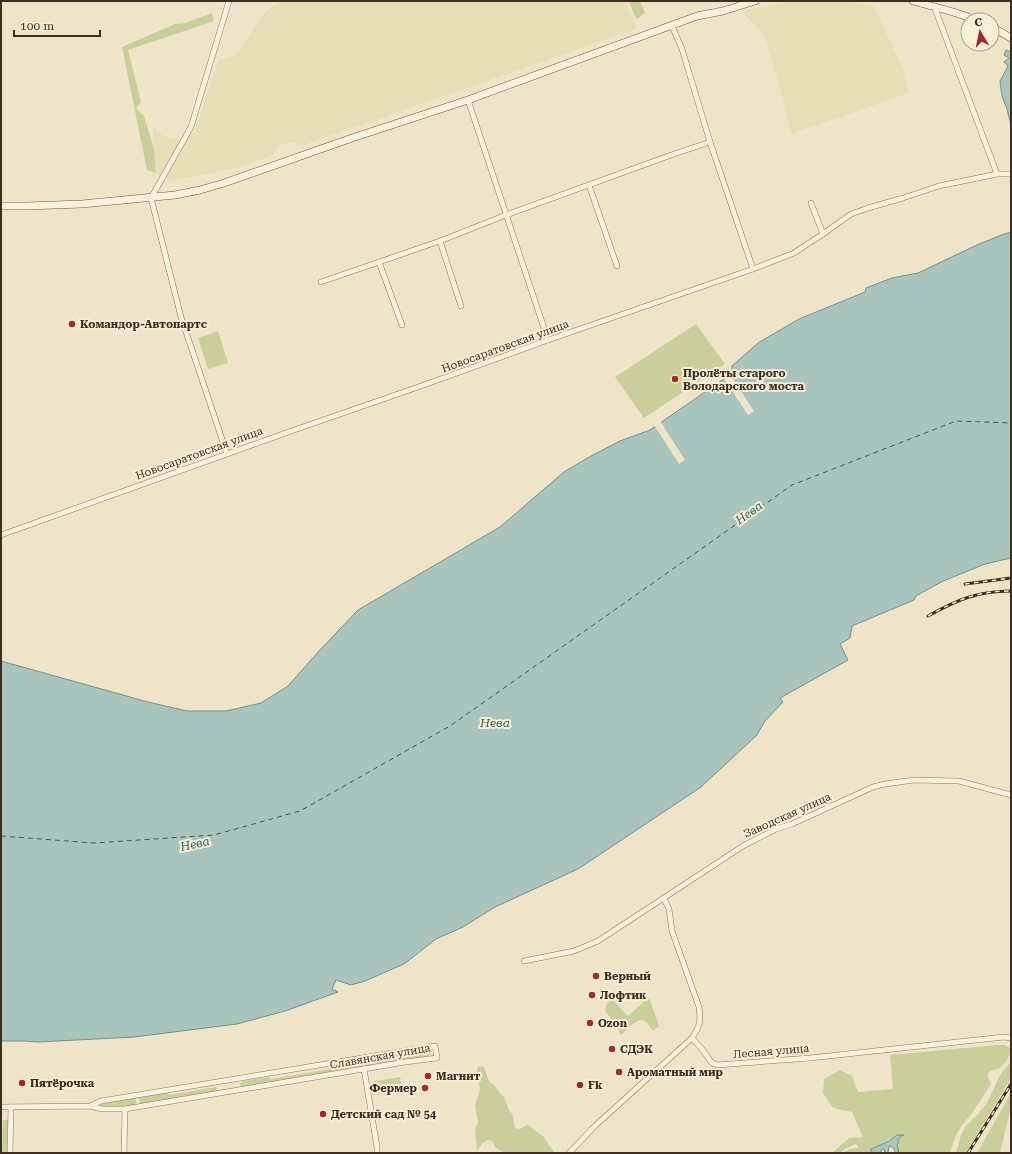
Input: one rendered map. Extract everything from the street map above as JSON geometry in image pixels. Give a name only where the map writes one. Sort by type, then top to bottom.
[{"type":"main road","points":[[1,206],[82,204],[151,198],[183,194],[224,183],[352,138],[468,100],[697,16],[723,11],[755,1]]},
{"type":"main road","points":[[914,1],[960,14]]},
{"type":"main road","points":[[1000,32],[1011,38]]},
{"type":"street","points":[[227,454],[181,317],[151,198],[191,127],[229,1]]},
{"type":"street","points":[[934,6],[997,174]]},
{"type":"street","points":[[672,26],[682,49],[710,142],[753,270]]},
{"type":"street","points":[[468,100],[548,340]]},
{"type":"street","points":[[321,282],[440,241],[506,215],[710,142]]},
{"type":"street","name":"Новосаратовская улица","points":[[1,535],[548,340],[753,270],[794,253],[851,214],[939,186],[997,174],[1011,174]]},
{"type":"street","points":[[589,185],[617,266]]},
{"type":"street","points":[[811,203],[823,234]]},
{"type":"street","points":[[440,241],[461,306]]},
{"type":"street","points":[[379,262],[402,325]]},
{"type":"street","name":"Заводская улица","points":[[524,961],[574,951],[598,941],[743,846],[776,829],[792,824],[873,787],[914,780],[958,781],[1011,795]]},
{"type":"street","points":[[569,1153],[596,1125],[692,1038],[698,1029],[701,1019],[699,1007],[672,931],[669,909],[664,898]]},
{"type":"street","name":"Лесная улица","points":[[692,1038],[711,1062],[717,1065],[810,1058],[997,1038],[1011,1038]]},
{"type":"street","name":"Славянская улица","points":[[1,1107],[90,1106],[102,1109],[125,1109],[437,1058],[436,1046],[101,1101],[90,1106]]},
{"type":"street","points":[[364,1069],[377,1153]]},
{"type":"street","points":[[233,1080],[234,1091]]},
{"type":"street","points":[[10,1153],[11,1107]]},
{"type":"street","points":[[124,1153],[125,1109]]},
{"type":"shaded area","points":[[281,1],[625,1],[636,29],[301,146],[292,142],[280,145],[273,155],[240,167],[172,181],[158,176],[154,149],[153,127],[163,136],[181,140],[194,132],[219,60],[237,54],[267,11]]},
{"type":"shaded area","points":[[790,1],[841,1],[873,5],[902,66],[909,93],[791,134],[776,74],[764,35],[741,11]]},
{"type":"green space","points":[[629,1],[640,1],[645,13],[637,19]]},
{"type":"green space","points":[[212,13],[214,21],[128,50],[141,102],[136,108],[144,116],[154,149],[156,173],[147,170],[122,47],[175,24],[185,23]]},
{"type":"green space","points":[[696,324],[725,364],[644,418],[615,377]]},
{"type":"green space","points":[[218,331],[228,363],[208,369],[198,338]]},
{"type":"green space","points":[[649,997],[659,1026],[653,1031],[645,1021],[639,1020],[632,1024],[621,1035],[614,1022],[605,1011],[611,998],[628,1016]]},
{"type":"green space","points":[[1004,1045],[1010,1048],[1009,1057],[999,1069],[992,1070],[988,1073],[991,1084],[956,1135],[950,1153],[899,1153],[898,1143],[899,1139],[903,1135],[900,1135],[891,1138],[871,1149],[871,1153],[844,1152],[849,1149],[859,1148],[856,1144],[845,1148],[841,1153],[832,1153],[849,1138],[863,1137],[852,1112],[833,1108],[823,1093],[824,1079],[840,1070],[852,1076],[858,1092],[893,1089],[890,1055]]},
{"type":"green space","points":[[421,1051],[431,1051],[429,1056],[377,1065],[375,1059],[419,1054]]},
{"type":"green space","points":[[371,1062],[372,1066],[243,1087],[241,1087],[240,1083],[243,1081],[268,1077],[271,1079]]},
{"type":"green space","points":[[1011,1062],[1011,1078],[966,1153],[956,1153],[965,1127],[987,1103],[1000,1075]]},
{"type":"green space","points":[[478,1066],[484,1067],[489,1081],[504,1097],[509,1110],[513,1115],[515,1128],[519,1129],[528,1125],[544,1137],[555,1153],[504,1153],[495,1147],[492,1141],[487,1140],[477,1151],[475,1129],[478,1122],[475,1105],[480,1090],[477,1070]]},
{"type":"green space","points":[[400,1077],[403,1091],[377,1095],[375,1081]]},
{"type":"green space","points":[[216,1087],[217,1091],[140,1104],[139,1097],[167,1093],[170,1095]]},
{"type":"green space","points":[[1011,1093],[1011,1107],[1000,1153],[977,1153]]},
{"type":"green space","points":[[135,1098],[137,1105],[102,1107],[100,1105],[102,1104]]},
{"type":"green space","points":[[3,1120],[8,1120],[7,1153],[2,1153]]},
{"type":"water","points":[[1006,50],[1011,52],[1011,125],[1002,96],[1000,81],[1008,66],[1004,62],[1009,58],[1004,55]]},
{"type":"water","name":"Нева","points":[[1011,232],[1011,558],[985,564],[941,582],[916,596],[914,600],[852,626],[850,638],[840,644],[848,660],[780,698],[783,702],[765,721],[756,736],[701,787],[578,869],[495,907],[463,927],[436,939],[404,964],[365,981],[351,985],[336,980],[332,989],[338,992],[285,1011],[237,1024],[134,1037],[38,1042],[1,1041],[1,661],[148,702],[187,711],[226,711],[261,703],[288,686],[358,610],[500,527],[564,472],[620,441],[650,430],[731,374],[732,366],[758,343],[799,319],[865,292],[866,288],[892,278],[918,273],[979,244]]},
{"type":"water","points":[[897,1135],[904,1135],[898,1140],[899,1142],[897,1145],[899,1153],[895,1153],[894,1148],[889,1146],[888,1153],[885,1153],[884,1149],[881,1150],[881,1153],[871,1153],[871,1149],[889,1141]]},
{"type":"pier","points":[[729,373],[754,411],[748,415],[723,377]]},
{"type":"pier","points":[[660,421],[685,460],[679,464],[654,425]]},
{"type":"ferry route","points":[[1,836],[94,843],[214,835],[300,811],[450,726],[792,485],[956,421],[1011,423]]},
{"type":"railway","points":[[965,584],[1011,578]]},
{"type":"railway","points":[[928,616],[948,605],[977,595],[999,591],[1011,591]]},
{"type":"railway","points":[[968,1153],[1011,1084]]},
{"type":"place","name":"Командор-Автопартс","points":[[72,324]]},
{"type":"place","name":"Пролёты старого Володарского моста","points":[[675,379]]},
{"type":"place","name":"Верный","points":[[596,976]]},
{"type":"place","name":"Лофтик","points":[[592,995]]},
{"type":"place","name":"Ozon","points":[[590,1023]]},
{"type":"place","name":"СДЭК","points":[[612,1049]]},
{"type":"place","name":"Ароматный мир","points":[[619,1072]]},
{"type":"place","name":"Магнит","points":[[428,1076]]},
{"type":"place","name":"Пятёрочка","points":[[22,1083]]},
{"type":"place","name":"Fk","points":[[580,1085]]},
{"type":"place","name":"Фермер","points":[[425,1088]]},
{"type":"place","name":"Детский сад № 54","points":[[323,1114]]}]
